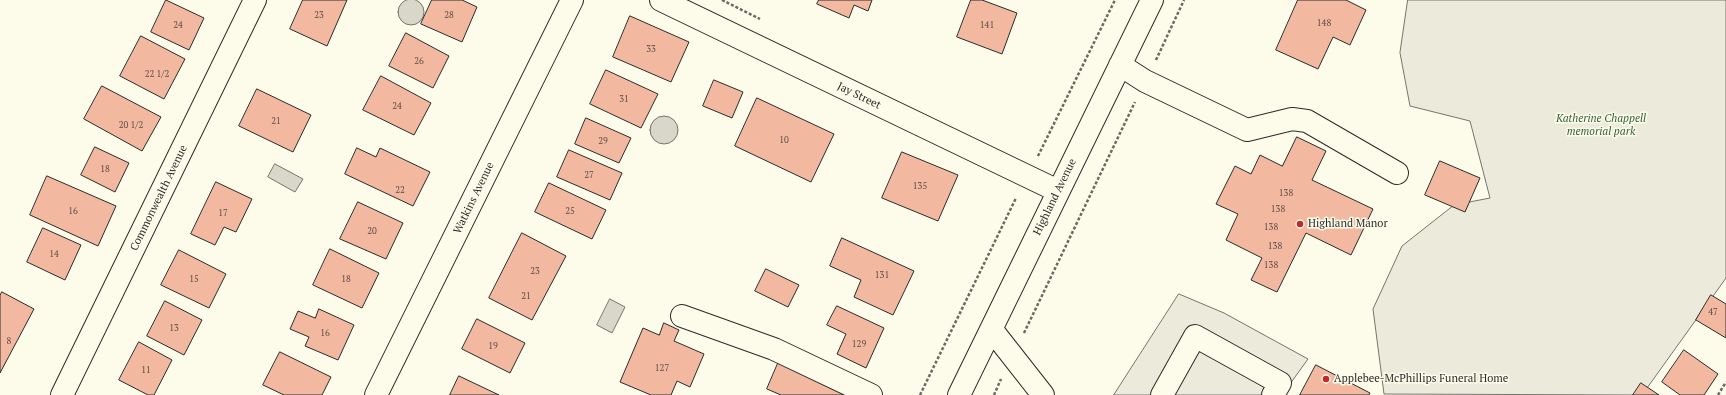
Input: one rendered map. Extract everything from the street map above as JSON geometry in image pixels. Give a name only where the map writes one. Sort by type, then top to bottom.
[{"type":"street","name":"Commonwealth Avenue","points":[[62,395],[255,0]]},
{"type":"street","name":"Watkins Avenue","points":[[376,395],[572,0]]},
{"type":"street","name":"Jay Street","points":[[661,0],[1058,191]]},
{"type":"street","name":"Highland Avenue","points":[[959,395],[1152,0]]},
{"type":"street","points":[[1120,65],[1146,81],[1247,130],[1292,119],[1307,120],[1396,173]]},
{"type":"street","points":[[682,316],[774,348],[871,395]]},
{"type":"street","points":[[992,330],[1043,395]]},
{"type":"street","points":[[1165,394],[1195,336],[1280,383],[1273,395]]},
{"type":"path","points":[[722,0],[764,21]]},
{"type":"path","points":[[1031,153],[1038,156],[1114,0]]},
{"type":"path","points":[[994,395],[1184,0]]},
{"type":"path","points":[[920,395],[1016,197]]},
{"type":"path","points":[[1718,395],[1726,382]]},
{"type":"green space","name":"Katherine Chappell memorial park","points":[[1408,0],[1726,0],[1726,278],[1642,395],[1384,394],[1373,309],[1402,246],[1454,205],[1490,198],[1470,121],[1410,106],[1400,53]]},
{"type":"shaded area","points":[[411,-1],[420,3],[424,12],[420,21],[411,25],[402,21],[398,12],[402,3]]},
{"type":"shaded area","points":[[664,116],[674,120],[678,130],[674,140],[664,144],[654,140],[650,130],[654,120]]},
{"type":"shaded area","points":[[275,164],[303,179],[295,192],[268,177]]},
{"type":"shaded area","points":[[1179,294],[1224,313],[1308,359],[1282,395],[1114,395]]},
{"type":"shaded area","points":[[610,299],[625,307],[612,333],[597,325]]},
{"type":"building","points":[[166,0],[204,18],[189,50],[151,32]]},
{"type":"building","points":[[303,0],[347,0],[327,46],[290,29]]},
{"type":"building","points":[[432,0],[462,0],[477,7],[462,42],[421,24]]},
{"type":"building","points":[[819,0],[872,0],[868,11],[854,5],[849,18],[817,4]]},
{"type":"building","points":[[971,0],[982,0],[1017,13],[1002,54],[957,37]]},
{"type":"building","points":[[1298,0],[1346,0],[1366,10],[1350,45],[1333,37],[1318,69],[1276,50]]},
{"type":"building","points":[[630,16],[689,42],[671,82],[613,57]]},
{"type":"building","points":[[406,33],[449,56],[433,88],[389,66]]},
{"type":"building","points":[[141,36],[185,59],[164,99],[120,76]]},
{"type":"building","points":[[606,70],[658,94],[641,128],[590,104]]},
{"type":"building","points":[[381,76],[431,103],[414,135],[363,110]]},
{"type":"building","points":[[714,80],[743,92],[732,118],[703,106]]},
{"type":"building","points":[[102,86],[161,117],[142,151],[84,119]]},
{"type":"building","points":[[257,89],[311,115],[293,152],[239,126]]},
{"type":"building","points":[[757,98],[834,134],[811,182],[735,146]]},
{"type":"building","points":[[586,118],[631,138],[619,163],[575,144]]},
{"type":"building","name":"Highland Manor","points":[[1297,137],[1326,151],[1312,180],[1373,209],[1351,255],[1306,233],[1277,292],[1251,280],[1262,258],[1226,240],[1238,214],[1216,204],[1235,166],[1251,174],[1260,155],[1282,166]]},
{"type":"building","points":[[95,147],[129,163],[115,192],[81,175]]},
{"type":"building","points":[[357,148],[376,157],[380,148],[430,172],[413,206],[345,174]]},
{"type":"building","points":[[569,150],[622,173],[610,200],[557,177]]},
{"type":"building","points":[[902,152],[958,175],[938,221],[882,198]]},
{"type":"building","points":[[1440,161],[1480,178],[1465,212],[1425,195]]},
{"type":"building","points":[[47,176],[116,206],[98,246],[30,215]]},
{"type":"building","points":[[216,182],[252,199],[236,232],[224,227],[215,245],[191,234]]},
{"type":"building","points":[[549,183],[606,210],[592,239],[535,212]]},
{"type":"building","points":[[358,202],[403,223],[386,259],[340,239]]},
{"type":"building","points":[[43,228],[81,245],[65,280],[27,262]]},
{"type":"building","points":[[522,233],[566,256],[532,320],[489,298]]},
{"type":"building","points":[[842,238],[914,271],[893,315],[854,297],[861,280],[830,266]]},
{"type":"building","points":[[330,249],[379,273],[362,308],[313,285]]},
{"type":"building","points":[[179,250],[226,274],[209,308],[161,285]]},
{"type":"building","points":[[766,269],[799,285],[788,307],[755,291]]},
{"type":"building","points":[[2,292],[34,309],[0,373],[0,296]]},
{"type":"building","points":[[1711,295],[1726,304],[1726,338],[1696,320]]},
{"type":"building","points":[[165,301],[202,320],[184,355],[147,336]]},
{"type":"building","points":[[837,306],[884,328],[866,368],[837,354],[846,334],[827,325]]},
{"type":"building","points":[[319,309],[354,325],[338,360],[305,346],[309,337],[290,329],[298,311],[315,318]]},
{"type":"building","points":[[477,319],[525,343],[510,373],[462,349]]},
{"type":"building","points":[[664,323],[679,330],[674,341],[704,354],[690,387],[677,381],[671,395],[651,395],[620,382],[643,328],[659,335]]},
{"type":"building","points":[[139,342],[172,360],[154,395],[148,395],[119,380]]},
{"type":"building","points":[[1684,350],[1718,374],[1704,395],[1680,395],[1662,382]]},
{"type":"building","points":[[280,352],[331,377],[322,395],[284,395],[263,385]]},
{"type":"building","points":[[782,354],[849,395],[781,395],[767,389]]},
{"type":"building","name":"Applebee-McPhillips Funeral Home","points":[[1316,365],[1370,393],[1369,395],[1300,395]]},
{"type":"building","points":[[459,376],[499,395],[450,395]]},
{"type":"building","points":[[1641,383],[1659,395],[1633,395]]},
{"type":"place","name":"Highland Manor","points":[[1300,224]]},
{"type":"place","name":"Applebee-McPhillips Funeral Home","points":[[1326,379]]}]
